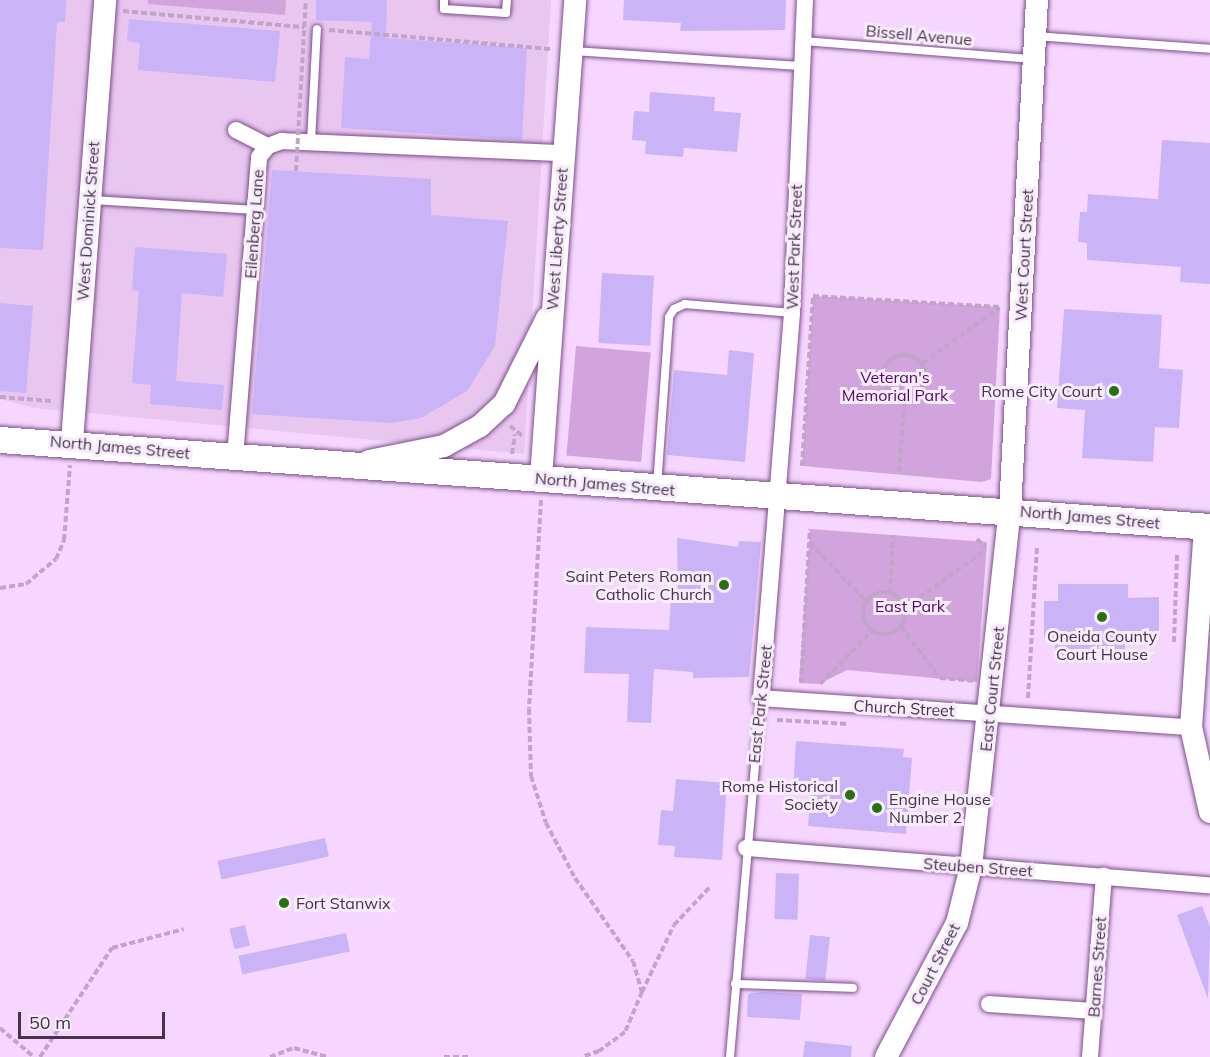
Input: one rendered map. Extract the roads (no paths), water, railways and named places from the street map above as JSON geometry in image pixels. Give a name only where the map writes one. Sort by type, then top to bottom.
[{"type":"main road","name":"North James Street","points":[[0,440],[72,442],[235,457],[541,478],[657,489],[1010,510],[1208,527]]},
{"type":"street","name":"West Liberty Street","points":[[541,478],[572,0]]},
{"type":"street","name":"West Park Street","points":[[780,495],[792,313],[800,66],[806,0]]},
{"type":"street","name":"West Court Street","points":[[1010,510],[1037,0]]},
{"type":"street","name":"West Dominick Street","points":[[72,442],[105,4]]},
{"type":"street","points":[[236,130],[268,146]]},
{"type":"street","name":"Eilenberg Lane","points":[[235,457],[259,157],[268,146],[311,142],[562,153]]},
{"type":"street","points":[[344,464],[444,446],[480,426],[504,404],[552,306]]},
{"type":"street","name":"East Park Street","points":[[761,698],[780,495]]},
{"type":"street","name":"East Court Street","points":[[971,867],[990,715],[1010,510]]},
{"type":"street","points":[[1208,527],[1191,727],[1210,812]]},
{"type":"street","name":"Church Street","points":[[761,698],[1191,727]]},
{"type":"street","name":"Steuben Street","points":[[746,848],[1210,885]]},
{"type":"street","name":"Court Street","points":[[885,1057],[957,923],[971,867]]},
{"type":"street","name":"Barnes Street","points":[[1090,1057],[1104,876]]},
{"type":"street","points":[[989,1004],[1094,1011]]},
{"type":"lane","points":[[444,0],[444,9],[506,13],[507,0]]},
{"type":"lane","points":[[311,142],[317,29]]},
{"type":"lane","points":[[1035,36],[1210,49]]},
{"type":"lane","name":"Bissell Avenue","points":[[803,41],[1033,60]]},
{"type":"lane","points":[[570,51],[800,66]]},
{"type":"lane","points":[[89,200],[256,210]]},
{"type":"lane","points":[[657,489],[669,317],[674,309],[685,304],[792,313]]},
{"type":"lane","name":"East Park Street","points":[[730,1057],[746,848],[761,698]]},
{"type":"lane","points":[[735,984],[853,988]]},
{"type":"place","name":"Rome City Court","points":[[1114,391]]},
{"type":"place","name":"Saint Peters Roman Catholic Church","points":[[724,585]]},
{"type":"place","name":"Oneida County Court House","points":[[1102,617]]},
{"type":"place","name":"Rome Historical Society","points":[[850,795]]},
{"type":"place","name":"Engine House Number 2","points":[[877,808]]},
{"type":"place","name":"Fort Stanwix","points":[[284,903]]},
{"type":"park label","name":"Veteran's Memorial Park","points":[[895,386]]},
{"type":"park label","name":"East Park","points":[[910,606]]}]
